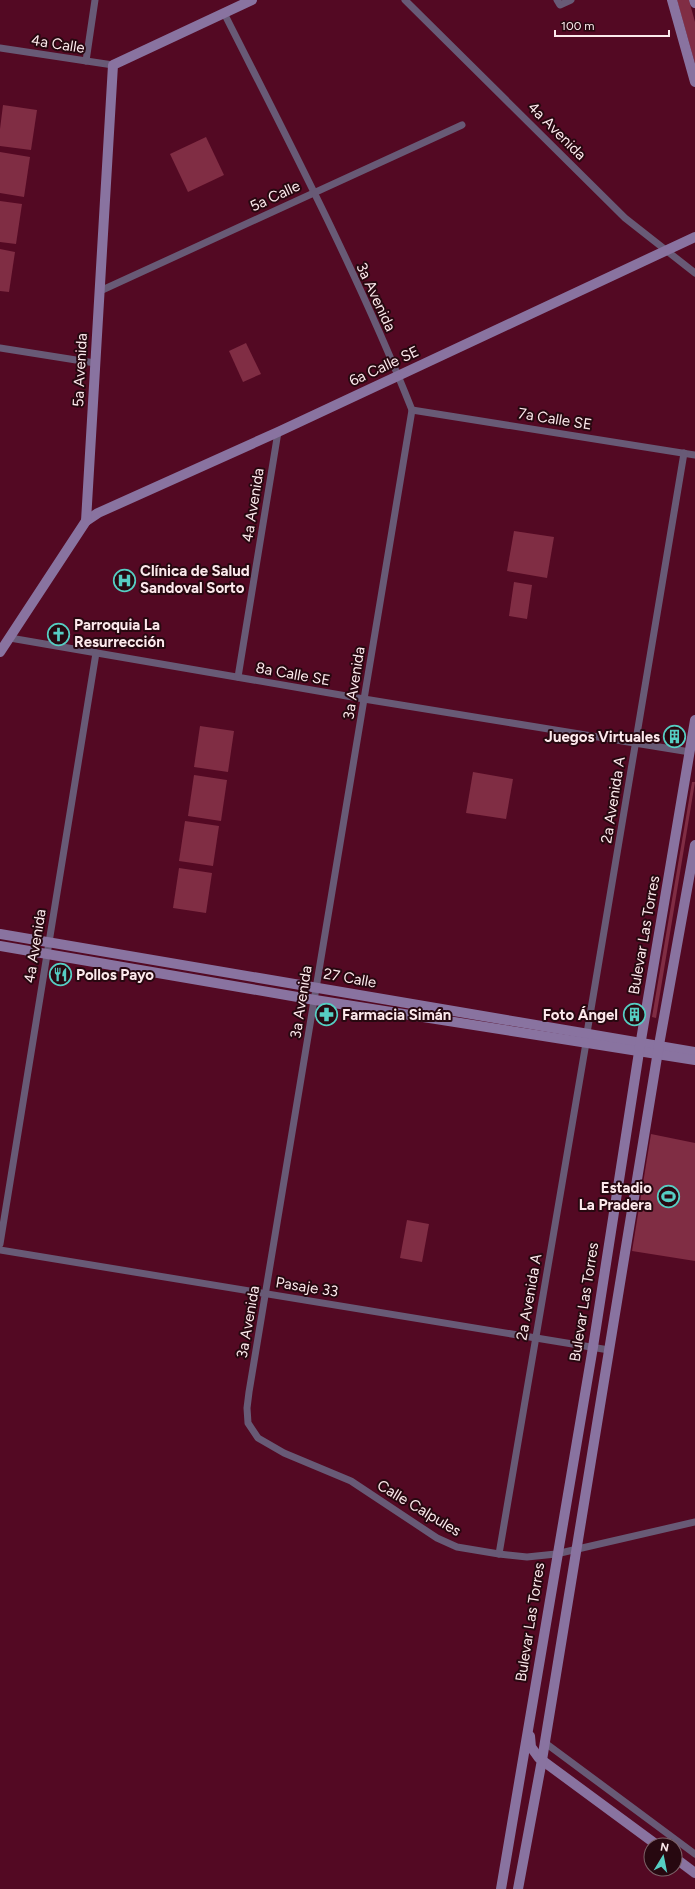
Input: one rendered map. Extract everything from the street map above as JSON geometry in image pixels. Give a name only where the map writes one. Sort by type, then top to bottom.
[{"type":"street","points":[[86,61],[95,0]]},
{"type":"street","points":[[113,65],[252,0]]},
{"type":"street","name":"4a Avenida","points":[[405,0],[625,218],[695,273]]},
{"type":"street","points":[[559,3],[571,0]]},
{"type":"street","points":[[672,0],[695,82]]},
{"type":"street","name":"3a Avenida","points":[[224,13],[314,193],[398,376],[412,410],[249,1392]]},
{"type":"street","name":"4a Calle","points":[[0,48],[113,65]]},
{"type":"street","name":"5a Avenida","points":[[1,649],[10,638],[86,521],[112,118],[113,65]]},
{"type":"street","name":"5a Calle","points":[[100,291],[462,125]]},
{"type":"street","name":"6a Calle SE","points":[[86,521],[98,513],[278,432],[695,237]]},
{"type":"street","points":[[0,348],[95,363]]},
{"type":"street","name":"7a Calle SE","points":[[412,410],[695,455]]},
{"type":"street","name":"4a Avenida","points":[[238,677],[278,432]]},
{"type":"street","name":"2a Avenida A","points":[[499,1554],[587,1038],[684,453]]},
{"type":"street","name":"8a Calle SE","points":[[10,638],[364,699],[690,752]]},
{"type":"street","name":"4a Avenida","points":[[0,1244],[96,653]]},
{"type":"street","name":"Bulevar Las Torres","points":[[501,1889],[695,720]]},
{"type":"street","points":[[518,1889],[542,1760],[659,1045],[695,845]]},
{"type":"street","name":"27 Calle","points":[[0,934],[317,988],[640,1047],[659,1045],[695,1052]]},
{"type":"street","name":"27 Calle","points":[[0,946],[315,1000],[587,1038]]},
{"type":"street","name":"27 Calle","points":[[659,1045],[695,1060]]},
{"type":"street","name":"Pasaje 33","points":[[0,1250],[608,1350]]},
{"type":"street","name":"Calle Calpules","points":[[249,1392],[247,1408],[248,1423],[258,1438],[284,1454],[351,1481],[446,1542],[457,1547],[527,1557],[556,1554],[695,1522]]},
{"type":"street","points":[[545,1626],[554,1623],[559,1625],[562,1631]]},
{"type":"street","points":[[530,1710],[531,1747],[533,1752],[646,1837]]},
{"type":"street","points":[[544,1742],[695,1854]]},
{"type":"street","points":[[683,1864],[695,1873]]},
{"type":"shaded area","points":[[677,0],[689,0],[695,22],[695,64]]},
{"type":"shaded area","points":[[3,105],[37,110],[31,150],[0,146],[0,129]]},
{"type":"shaded area","points":[[206,137],[224,175],[188,192],[170,154]]},
{"type":"shaded area","points":[[0,152],[30,157],[24,197],[0,193]]},
{"type":"shaded area","points":[[0,201],[22,204],[16,244],[0,242]]},
{"type":"shaded area","points":[[0,249],[15,252],[9,292],[0,291]]},
{"type":"shaded area","points":[[246,343],[261,374],[243,382],[229,351]]},
{"type":"shaded area","points":[[514,531],[554,537],[547,578],[507,571]]},
{"type":"shaded area","points":[[514,582],[532,585],[527,619],[509,616]]},
{"type":"shaded area","points":[[200,726],[234,731],[228,772],[194,767]]},
{"type":"shaded area","points":[[473,772],[513,779],[506,819],[466,813]]},
{"type":"shaded area","points":[[194,775],[227,780],[221,821],[188,816]]},
{"type":"shaded area","points":[[692,782],[695,782],[656,1018],[652,1017]]},
{"type":"shaded area","points":[[185,821],[219,826],[213,866],[179,861]]},
{"type":"shaded area","points":[[179,868],[212,873],[206,913],[173,908]]},
{"type":"shaded area","name":"Estadio La Pradera","points":[[651,1134],[695,1143],[695,1261],[632,1251]]},
{"type":"shaded area","points":[[407,1220],[429,1224],[422,1262],[400,1258]]},
{"type":"place","name":"Clínica de Salud Sandoval Sorto","points":[[125,580]]},
{"type":"place","name":"Parroquia La Resurrección","points":[[58,634]]},
{"type":"place","name":"Juegos Virtuales","points":[[675,737]]},
{"type":"place","name":"Pollos Payo","points":[[61,975]]},
{"type":"place","name":"Farmacia Simán","points":[[326,1015]]},
{"type":"place","name":"Foto Ángel","points":[[634,1015]]},
{"type":"place","name":"Estadio La Pradera","points":[[668,1197]]}]
